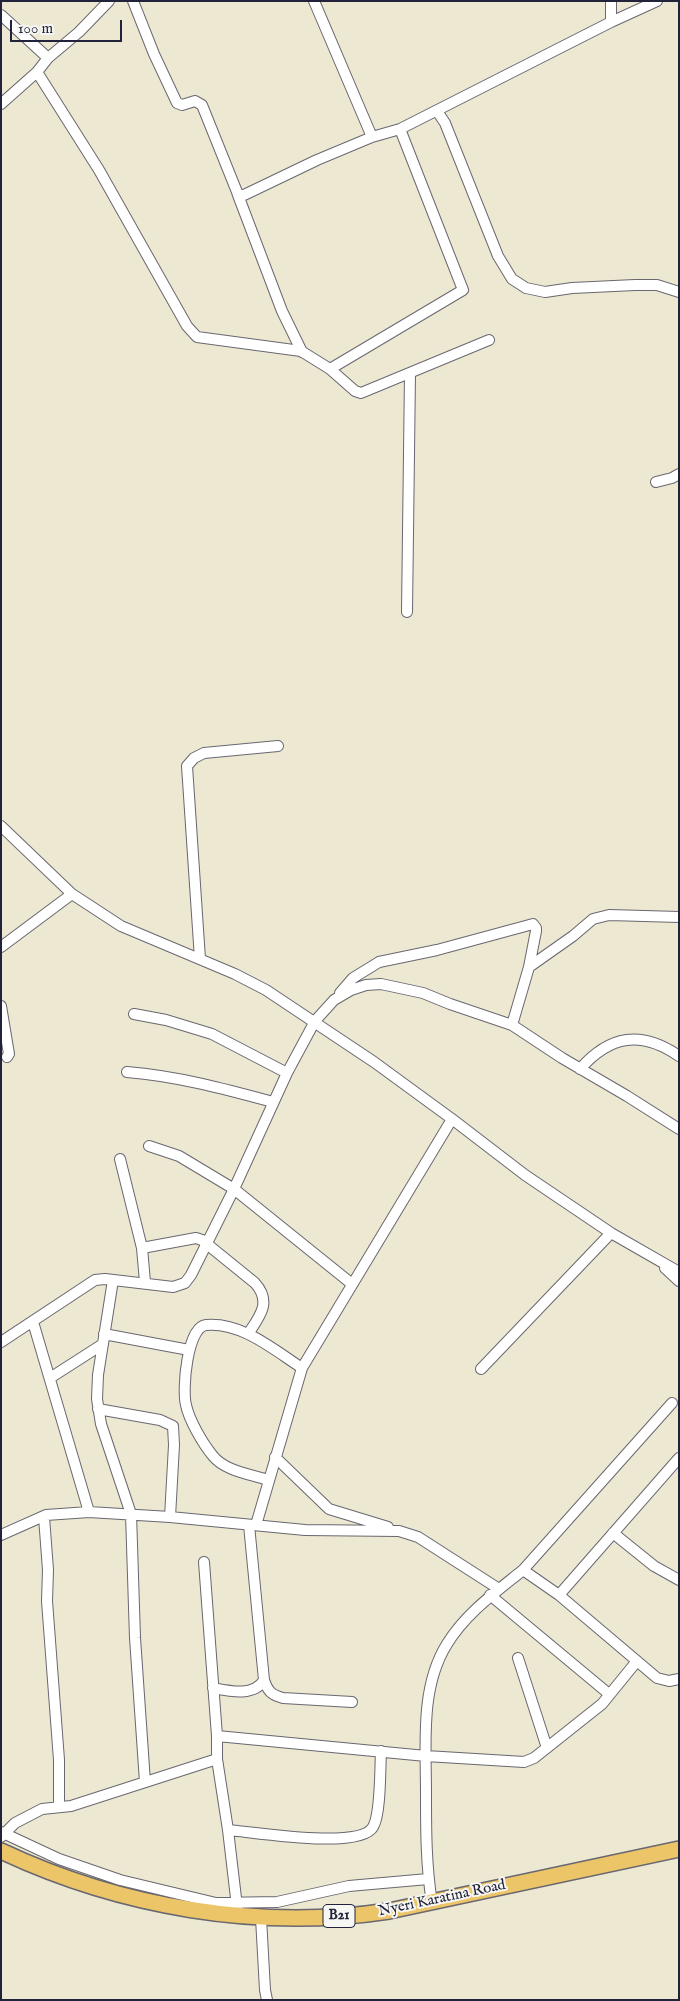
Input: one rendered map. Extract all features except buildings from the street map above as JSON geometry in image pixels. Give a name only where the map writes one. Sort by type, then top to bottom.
[{"type":"highway","name":"Nyeri Karatina Road","points":[[1,1851],[65,1878],[110,1892],[238,1909],[261,1918],[363,1915],[432,1903],[679,1848]]},
{"type":"street","points":[[1,104],[37,72],[48,58],[79,32],[109,1]]},
{"type":"street","points":[[133,1],[177,103],[182,105],[197,102],[204,108],[282,311],[302,352]]},
{"type":"street","points":[[314,1],[372,137]]},
{"type":"street","points":[[611,1],[611,22]]},
{"type":"street","points":[[238,195],[250,194],[317,160],[372,137],[400,129],[611,22],[657,1]]},
{"type":"street","points":[[1,14],[48,58]]},
{"type":"street","points":[[37,72],[99,170],[190,332],[200,338],[302,352],[330,369],[355,391],[361,393],[489,340]]},
{"type":"street","points":[[437,111],[445,123],[498,256],[512,280],[526,288],[545,292],[572,288],[634,285],[658,285],[679,292]]},
{"type":"street","points":[[330,369],[463,290],[400,129]]},
{"type":"street","points":[[407,612],[410,374]]},
{"type":"street","points":[[656,482],[679,474]]},
{"type":"street","points":[[200,960],[187,766],[194,758],[204,753],[278,746]]},
{"type":"street","points":[[1,826],[72,894],[121,926],[235,974],[266,990],[315,1022],[452,1119],[526,1175],[611,1233],[679,1272]]},
{"type":"street","points":[[1,947],[72,894]]},
{"type":"street","points":[[530,967],[593,919],[609,915],[679,917]]},
{"type":"street","points":[[1,1342],[95,1280],[145,1282],[172,1287],[185,1283],[191,1275],[234,1189],[287,1073],[315,1022],[353,978],[379,962],[437,950],[533,924],[536,927],[536,931],[530,967],[512,1025]]},
{"type":"street","points":[[334,1000],[351,990],[366,985],[381,984],[423,993],[512,1025],[580,1069],[679,1128]]},
{"type":"street","points":[[1,1006],[9,1054],[7,1057]]},
{"type":"street","points":[[134,1014],[166,1020],[212,1034],[287,1073]]},
{"type":"street","points":[[580,1069],[600,1050],[613,1043],[628,1039],[645,1040],[666,1048],[679,1056]]},
{"type":"street","points":[[127,1072],[190,1080],[273,1102]]},
{"type":"street","points":[[367,1268],[452,1119]]},
{"type":"street","points":[[352,1702],[283,1698],[270,1693],[264,1680],[252,1525],[268,1480],[302,1368],[452,1119]]},
{"type":"street","points":[[149,1146],[179,1156],[234,1189],[352,1284]]},
{"type":"street","points":[[120,1159],[142,1248],[145,1282]]},
{"type":"street","points":[[481,1369],[611,1233]]},
{"type":"street","points":[[142,1248],[200,1238],[256,1283],[262,1290],[264,1304],[261,1314],[248,1334]]},
{"type":"street","points":[[659,1262],[679,1281]]},
{"type":"street","points":[[113,1280],[98,1375],[98,1409],[100,1424],[131,1514],[135,1638],[145,1782]]},
{"type":"street","points":[[33,1322],[89,1512]]},
{"type":"street","points":[[268,1480],[228,1467],[213,1457],[206,1446],[188,1412],[186,1404],[189,1350],[195,1332],[205,1325],[232,1328],[248,1334],[302,1368]]},
{"type":"street","points":[[50,1378],[103,1339],[189,1350]]},
{"type":"street","points":[[432,1903],[428,1879],[426,1756],[429,1699],[431,1683],[447,1644],[465,1621],[490,1595],[523,1570],[672,1403]]},
{"type":"street","points":[[98,1409],[160,1420],[173,1426],[174,1445],[170,1517]]},
{"type":"street","points":[[275,1457],[329,1509],[418,1537],[499,1589]]},
{"type":"street","points":[[559,1595],[679,1458]]},
{"type":"street","points":[[1,1535],[44,1517],[89,1512],[170,1517],[305,1530],[401,1532]]},
{"type":"street","points":[[44,1517],[48,1570],[47,1601],[59,1760],[60,1807]]},
{"type":"street","points":[[613,1533],[654,1566],[676,1576]]},
{"type":"street","points":[[204,1562],[217,1736],[217,1759],[238,1909],[349,1886],[428,1879]]},
{"type":"street","points":[[523,1570],[559,1595],[657,1678],[669,1681],[679,1679]]},
{"type":"street","points":[[490,1595],[609,1694]]},
{"type":"street","points":[[518,1658],[547,1748]]},
{"type":"street","points":[[217,1736],[426,1756],[524,1762],[534,1758],[602,1704],[637,1661]]},
{"type":"street","points":[[213,1688],[248,1691],[258,1688],[264,1680]]},
{"type":"street","points":[[228,1830],[335,1839],[357,1838],[367,1834],[376,1823],[381,1751]]},
{"type":"street","points":[[169,1899],[59,1859],[2,1834],[15,1823],[49,1808],[72,1806],[217,1759]]},
{"type":"street","points":[[261,1918],[267,2000]]}]
